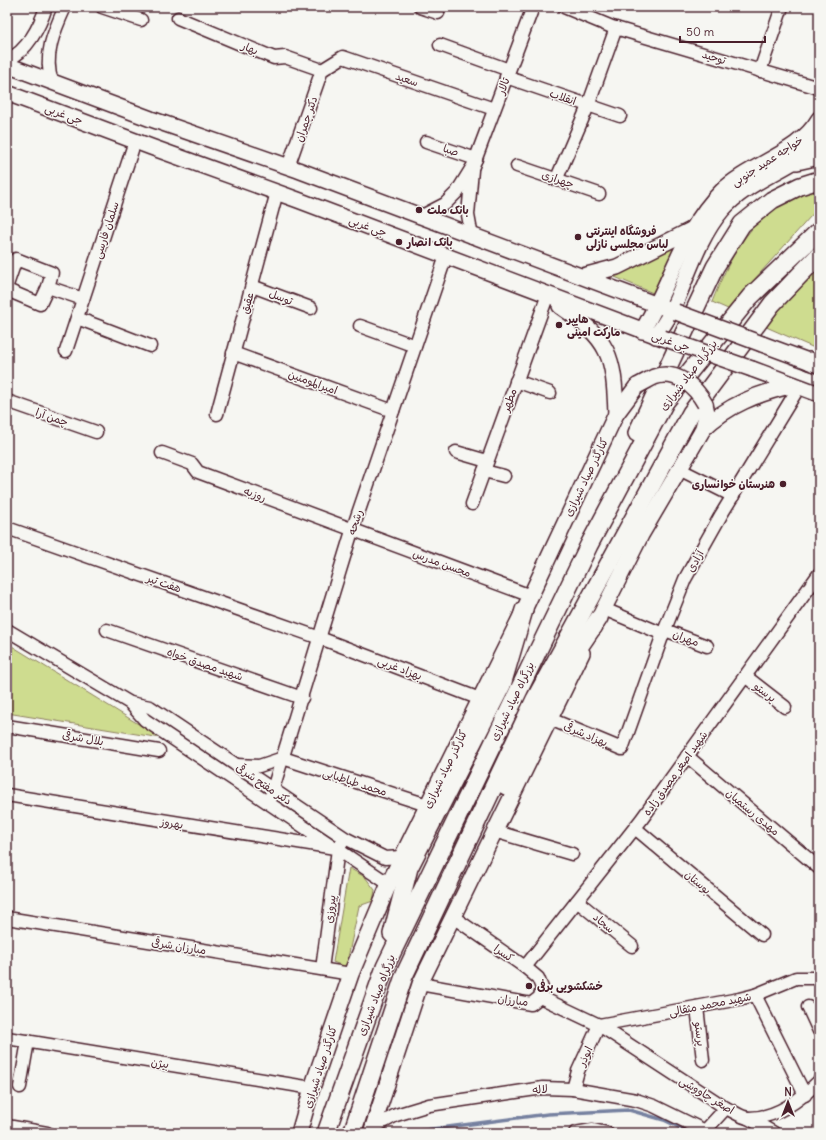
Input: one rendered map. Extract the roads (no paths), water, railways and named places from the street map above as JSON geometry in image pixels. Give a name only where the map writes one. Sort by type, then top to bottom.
[{"type":"highway","points":[[797,161],[819,156]]},
{"type":"highway","points":[[589,545],[654,395],[715,267],[742,224],[772,200],[800,186],[819,180]]},
{"type":"highway","name":"بزرگراه صیاد شیرازی","points":[[326,1133],[384,967],[589,545],[665,402],[750,297],[819,231]]},
{"type":"highway","name":"بزرگراه صیاد شیرازی","points":[[352,1133],[404,976],[535,699],[691,413],[772,304],[816,258]]},
{"type":"highway","points":[[384,967],[409,868],[502,685],[528,603]]},
{"type":"highway","points":[[404,976],[462,874],[563,671],[601,613]]},
{"type":"main road","points":[[7,65],[288,167],[472,237],[583,276],[656,305],[816,363]]},
{"type":"main road","name":"جی غربی","points":[[7,93],[277,192],[543,294],[819,394]]},
{"type":"main road","name":"خواجه عمید جنوبی","points":[[654,335],[656,305],[691,230],[699,217],[722,191],[740,177],[802,139],[819,119]]},
{"type":"main road","name":"خواجه عمید جنوبی","points":[[654,335],[674,311],[708,229],[723,209],[744,190],[771,173],[797,161],[819,143]]},
{"type":"main road","points":[[583,276],[616,267],[691,230]]},
{"type":"main road","points":[[543,294],[584,322],[600,339],[612,364],[616,414]]},
{"type":"main road","name":"کنارگذر صیاد شیرازی","points":[[299,1133],[312,1088],[351,974],[388,884],[528,603],[616,414],[637,386],[656,377],[672,376],[688,382],[698,392],[705,404],[707,413],[702,431]]},
{"type":"main road","points":[[372,1130],[420,984],[601,613],[635,547],[683,471],[702,431],[714,418],[750,398],[796,386]]},
{"type":"street","points":[[7,60],[13,57],[32,38],[42,20],[46,7]]},
{"type":"street","points":[[52,82],[48,70],[48,52],[58,22],[65,7]]},
{"type":"street","points":[[102,7],[141,20]]},
{"type":"street","points":[[420,7],[438,14]]},
{"type":"street","name":"توحید","points":[[564,7],[616,28],[819,88]]},
{"type":"street","points":[[760,71],[782,7]]},
{"type":"street","name":"تالار","points":[[474,162],[508,74],[528,8]]},
{"type":"street","name":"بهار","points":[[178,18],[274,58],[285,57],[322,70]]},
{"type":"street","points":[[557,178],[588,106],[616,28]]},
{"type":"street","name":"انقلاب","points":[[440,44],[508,74],[588,106],[620,116]]},
{"type":"street","name":"سعید","points":[[322,70],[342,57],[494,109]]},
{"type":"street","name":"دکتر چمران","points":[[288,167],[322,70]]},
{"type":"street","name":"سلمان فارسی","points":[[66,351],[135,141]]},
{"type":"street","name":"صبا","points":[[426,142],[474,162]]},
{"type":"street","points":[[420,217],[445,204],[457,192],[474,162]]},
{"type":"street","points":[[472,237],[468,214],[474,162]]},
{"type":"street","name":"چهرازی","points":[[517,166],[557,178],[599,194]]},
{"type":"street","name":"عقیق","points":[[217,414],[277,192]]},
{"type":"street","name":"رشحه","points":[[269,802],[302,698],[352,530],[446,256]]},
{"type":"street","points":[[7,285],[16,259],[52,273],[48,287],[40,304],[7,290]]},
{"type":"street","name":"توسل","points":[[252,286],[311,308]]},
{"type":"street","points":[[48,287],[83,299]]},
{"type":"street","name":"مطهر","points":[[472,504],[516,381],[543,294]]},
{"type":"street","points":[[77,318],[150,346]]},
{"type":"street","points":[[360,326],[415,346]]},
{"type":"street","name":"امیرالمومنین","points":[[233,353],[393,411]]},
{"type":"street","points":[[516,381],[550,393]]},
{"type":"street","name":"آزادی","points":[[622,749],[664,632],[685,579],[796,386]]},
{"type":"street","name":"چمن آرا","points":[[7,401],[96,432]]},
{"type":"street","points":[[456,452],[504,476]]},
{"type":"street","name":"روزبه","points":[[162,453],[192,464],[198,472],[352,530]]},
{"type":"street","points":[[683,471],[733,496]]},
{"type":"street","name":"هفت تیر","points":[[7,528],[320,638]]},
{"type":"street","name":"محسن مدرس","points":[[352,530],[528,603]]},
{"type":"street","name":"شهید اصغر مصدق زاده","points":[[525,967],[635,828],[818,576]]},
{"type":"street","name":"مهران","points":[[601,613],[707,646]]},
{"type":"street","name":"دکتر مفتح شرقی","points":[[7,630],[130,703],[145,720],[269,802],[341,843],[384,858],[401,857]]},
{"type":"street","name":"شهید مصدق خواه","points":[[107,630],[302,698]]},
{"type":"street","name":"بهزاد غربی","points":[[320,638],[480,699]]},
{"type":"street","name":"پرستو","points":[[745,676],[785,707]]},
{"type":"street","name":"دکتر مفتح شرقی","points":[[130,703],[150,707],[236,765],[341,843],[388,884]]},
{"type":"street","name":"بهزاد شرقی","points":[[550,719],[622,749]]},
{"type":"street","name":"بلال شرقی","points":[[7,726],[159,751]]},
{"type":"street","name":"مهدی رستمیان","points":[[688,756],[819,868]]},
{"type":"street","points":[[236,765],[259,766],[283,758]]},
{"type":"street","name":"محمد طباطبایی","points":[[283,758],[427,805]]},
{"type":"street","name":"بهروز","points":[[7,795],[341,843]]},
{"type":"street","name":"بوستان","points":[[635,828],[762,935]]},
{"type":"street","points":[[494,831],[572,854]]},
{"type":"street","name":"پیروزی","points":[[322,970],[341,843]]},
{"type":"street","name":"سجاد","points":[[577,901],[632,946]]},
{"type":"street","name":"کسرا","points":[[453,917],[525,967],[538,978],[542,988],[540,997]]},
{"type":"street","name":"مبارزان شرقی","points":[[7,918],[351,974]]},
{"type":"street","name":"شهید محمد مثقالی","points":[[598,1025],[755,995],[796,978],[819,978]]},
{"type":"street","name":"مبارزان","points":[[420,984],[531,1004],[540,997],[598,1025]]},
{"type":"street","points":[[755,995],[805,1095]]},
{"type":"street","name":"پرستو","points":[[696,1007],[703,1060]]},
{"type":"street","points":[[808,1008],[819,1031]]},
{"type":"street","name":"اصغر چاووشی","points":[[598,1025],[726,1108],[748,1118],[774,1114],[805,1095],[819,1081]]},
{"type":"street","name":"ابوذر","points":[[573,1088],[578,1071],[598,1025]]},
{"type":"street","name":"بیژن","points":[[7,1038],[312,1088]]},
{"type":"street","points":[[20,1087],[28,1041]]},
{"type":"street","name":"لاله","points":[[372,1130],[396,1115],[429,1105],[543,1088],[573,1088],[636,1100],[654,1106],[704,1132]]},
{"type":"street","points":[[704,1132],[726,1108]]},
{"type":"street","points":[[748,1118],[774,1133]]},
{"type":"street","points":[[7,1126],[47,1133]]},
{"type":"street","points":[[574,1133],[593,1130],[607,1133]]},
{"type":"waterway","points":[[417,1131],[548,1114],[629,1110],[664,1120],[691,1133]]},
{"type":"place","name":"بانک ملت","points":[[419,210]]},
{"type":"place","name":"فروشگاه اینترنتی لباس مجلسی نازلی","points":[[578,237]]},
{"type":"place","name":"بانک انصار","points":[[399,242]]},
{"type":"place","name":"هایپر مارکت امینی","points":[[559,325]]},
{"type":"place","name":"هنرستان خوانساری","points":[[783,484]]},
{"type":"place","name":"خشکشویی برفی","points":[[529,986]]}]
